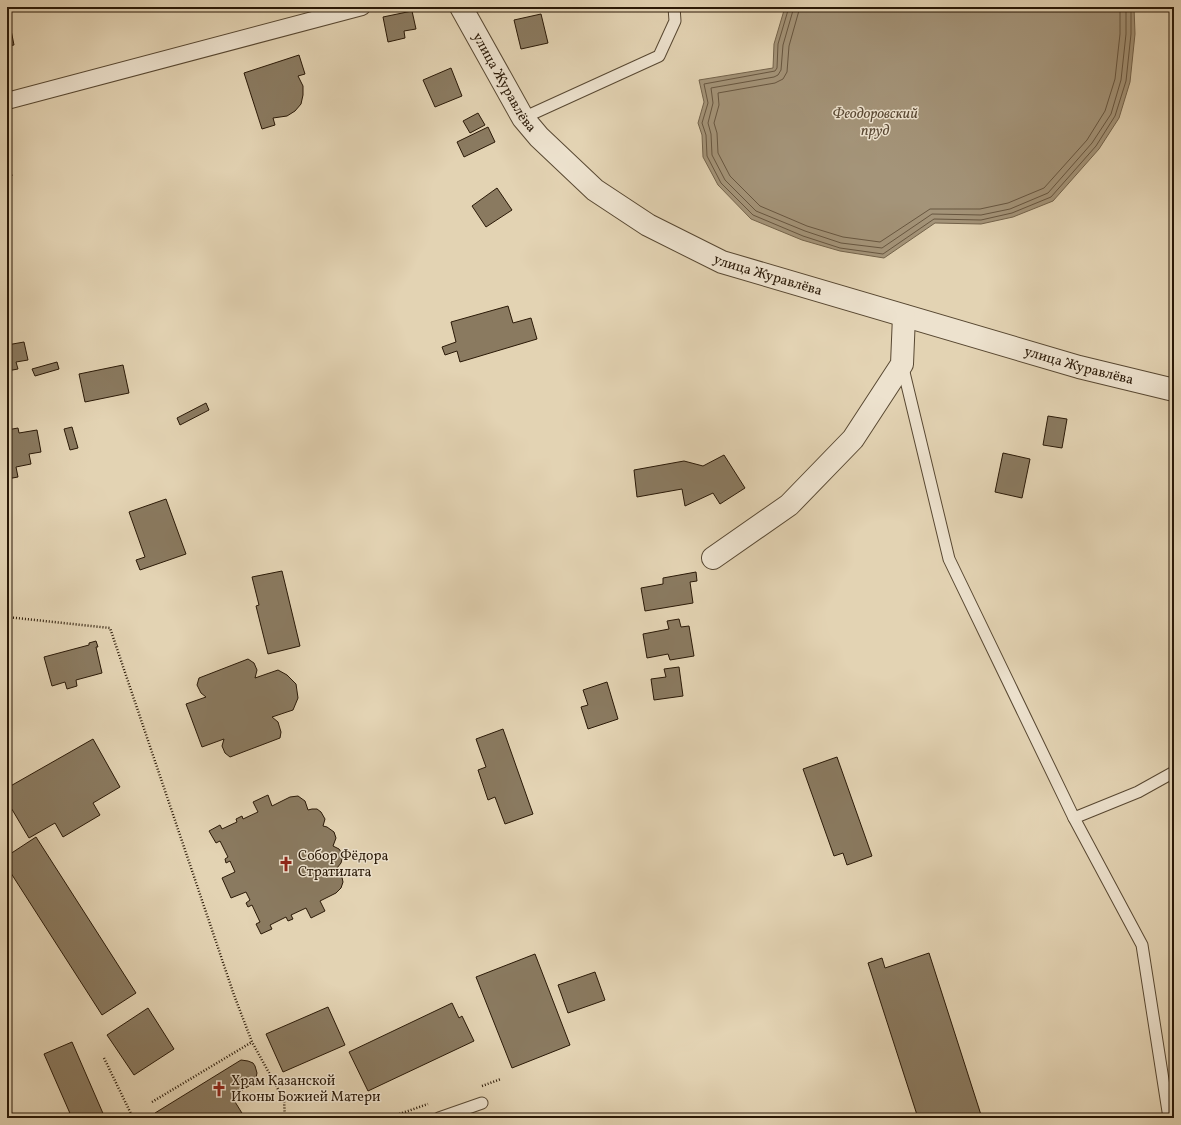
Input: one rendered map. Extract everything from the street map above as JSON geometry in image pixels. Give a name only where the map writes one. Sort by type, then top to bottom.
[{"type":"street","points":[[7,101],[362,7]]},
{"type":"street","name":"улица Журавлёва","points":[[461,7],[524,118],[539,136],[595,190],[648,225],[722,262],[1080,367],[1174,390]]},
{"type":"street","points":[[714,558],[789,505],[853,439],[902,364],[904,316]]},
{"type":"lane","points":[[524,118],[659,56],[675,21],[674,7]]},
{"type":"lane","points":[[902,364],[950,559],[1074,818],[1142,945],[1169,1118]]},
{"type":"lane","points":[[1074,818],[1138,792],[1174,772]]},
{"type":"lane","points":[[439,1118],[482,1104]]},
{"type":"path","points":[[7,617],[110,628],[234,995],[252,1042],[284,1100],[285,1118]]},
{"type":"path","points":[[152,1102],[252,1042]]},
{"type":"path","points":[[104,1058],[133,1118]]},
{"type":"water","name":"Феодоровский пруд","points":[[785,7],[1134,7],[1135,34],[1130,82],[1119,118],[1099,149],[1053,201],[1013,217],[981,224],[935,223],[884,258],[840,251],[802,240],[751,219],[718,185],[703,157],[702,135],[698,123],[704,102],[699,80],[773,68],[774,44]]},
{"type":"building","points":[[412,11],[416,29],[404,31],[405,38],[388,42],[383,17]]},
{"type":"building","points":[[541,14],[548,43],[521,49],[514,20]]},
{"type":"building","points":[[11,30],[14,45],[7,46],[7,31]]},
{"type":"building","points":[[299,55],[305,74],[298,76],[303,86],[301,104],[295,111],[287,116],[273,118],[275,125],[262,129],[244,73]]},
{"type":"building","points":[[451,68],[462,96],[435,107],[423,80]]},
{"type":"building","points":[[478,113],[485,125],[470,133],[463,121]]},
{"type":"building","points":[[488,127],[495,142],[464,157],[457,142]]},
{"type":"building","points":[[7,157],[12,176],[7,177]]},
{"type":"building","points":[[497,188],[512,210],[486,227],[472,206]]},
{"type":"building","points":[[508,306],[513,323],[531,318],[537,339],[460,362],[457,351],[445,355],[442,347],[456,342],[451,322]]},
{"type":"building","points":[[24,342],[28,360],[16,362],[18,369],[7,371],[7,345]]},
{"type":"building","points":[[57,362],[59,369],[35,376],[32,369]]},
{"type":"building","points":[[123,365],[129,393],[85,402],[79,374]]},
{"type":"building","points":[[206,403],[209,410],[180,425],[177,418]]},
{"type":"building","points":[[1048,416],[1067,419],[1062,448],[1043,445]]},
{"type":"building","points":[[72,427],[78,448],[70,450],[64,429]]},
{"type":"building","points":[[18,428],[19,433],[37,430],[41,452],[29,454],[31,464],[16,467],[18,477],[7,479],[7,430]]},
{"type":"building","points":[[1003,453],[1030,459],[1022,498],[995,492]]},
{"type":"building","points":[[724,455],[745,488],[720,504],[713,493],[685,506],[682,489],[637,497],[634,470],[684,461],[703,466]]},
{"type":"building","points":[[166,499],[186,554],[140,570],[136,560],[145,557],[129,512]]},
{"type":"building","points":[[282,571],[300,646],[268,654],[256,606],[259,605],[252,577]]},
{"type":"building","points":[[696,572],[697,581],[690,582],[693,603],[645,611],[641,588],[663,584],[663,578]]},
{"type":"building","points":[[679,619],[681,627],[689,626],[694,656],[670,660],[668,654],[647,658],[643,634],[669,629],[667,621]]},
{"type":"building","points":[[96,641],[102,673],[76,680],[77,686],[67,689],[65,682],[52,686],[44,657],[89,645],[89,643]]},
{"type":"building","points":[[248,659],[254,663],[257,670],[255,678],[278,670],[287,675],[296,684],[298,698],[293,710],[272,717],[278,722],[281,732],[280,738],[230,757],[225,753],[222,746],[224,739],[202,747],[186,704],[206,697],[201,693],[197,685],[199,678]]},
{"type":"building","points":[[679,667],[683,696],[654,700],[651,679],[666,677],[664,669]]},
{"type":"building","points":[[607,682],[618,719],[588,729],[581,707],[588,705],[583,690]]},
{"type":"building","points":[[503,729],[533,814],[505,824],[495,797],[488,800],[478,770],[486,767],[476,739]]},
{"type":"building","points":[[93,739],[120,787],[93,803],[100,815],[63,837],[55,823],[29,838],[7,801],[7,788]]},
{"type":"building","points":[[837,757],[872,856],[847,865],[843,853],[834,856],[803,769]]},
{"type":"building","name":"Собор Фёдора Стратилата","points":[[268,795],[272,806],[290,797],[298,796],[305,801],[308,810],[317,809],[321,812],[325,819],[323,826],[334,832],[336,838],[333,846],[339,849],[343,855],[341,863],[337,868],[341,873],[343,882],[341,888],[336,893],[320,901],[325,911],[311,918],[306,908],[291,915],[293,919],[288,921],[286,917],[270,925],[272,929],[261,934],[256,924],[260,922],[252,905],[248,907],[246,903],[250,900],[246,892],[231,898],[222,878],[235,872],[230,861],[226,863],[225,859],[228,857],[220,841],[216,843],[209,831],[220,825],[222,829],[237,822],[236,819],[242,816],[243,819],[258,812],[253,802]]},
{"type":"building","points":[[36,837],[136,993],[102,1015],[7,867],[7,856]]},
{"type":"building","points":[[929,953],[982,1118],[918,1118],[868,963],[882,958],[885,968]]},
{"type":"building","points":[[535,954],[570,1045],[512,1068],[476,977]]},
{"type":"building","points":[[595,972],[605,1000],[568,1013],[558,985]]},
{"type":"building","points":[[452,1003],[459,1018],[462,1016],[474,1041],[368,1091],[349,1052]]},
{"type":"building","points":[[328,1007],[345,1045],[283,1072],[266,1034]]},
{"type":"building","points":[[148,1008],[174,1049],[134,1075],[107,1035]]},
{"type":"building","points":[[72,1042],[105,1118],[72,1118],[44,1054]]},
{"type":"building","name":"Храм Казанской Иконы Божией Матери","points":[[241,1060],[253,1063],[257,1073],[255,1082],[232,1097],[245,1118],[158,1118],[155,1113]]},
{"type":"place","name":"Собор Фёдора Стратилата","points":[[286,864]]},
{"type":"place","name":"Храм Казанской Иконы Божией Матери","points":[[219,1089]]}]
